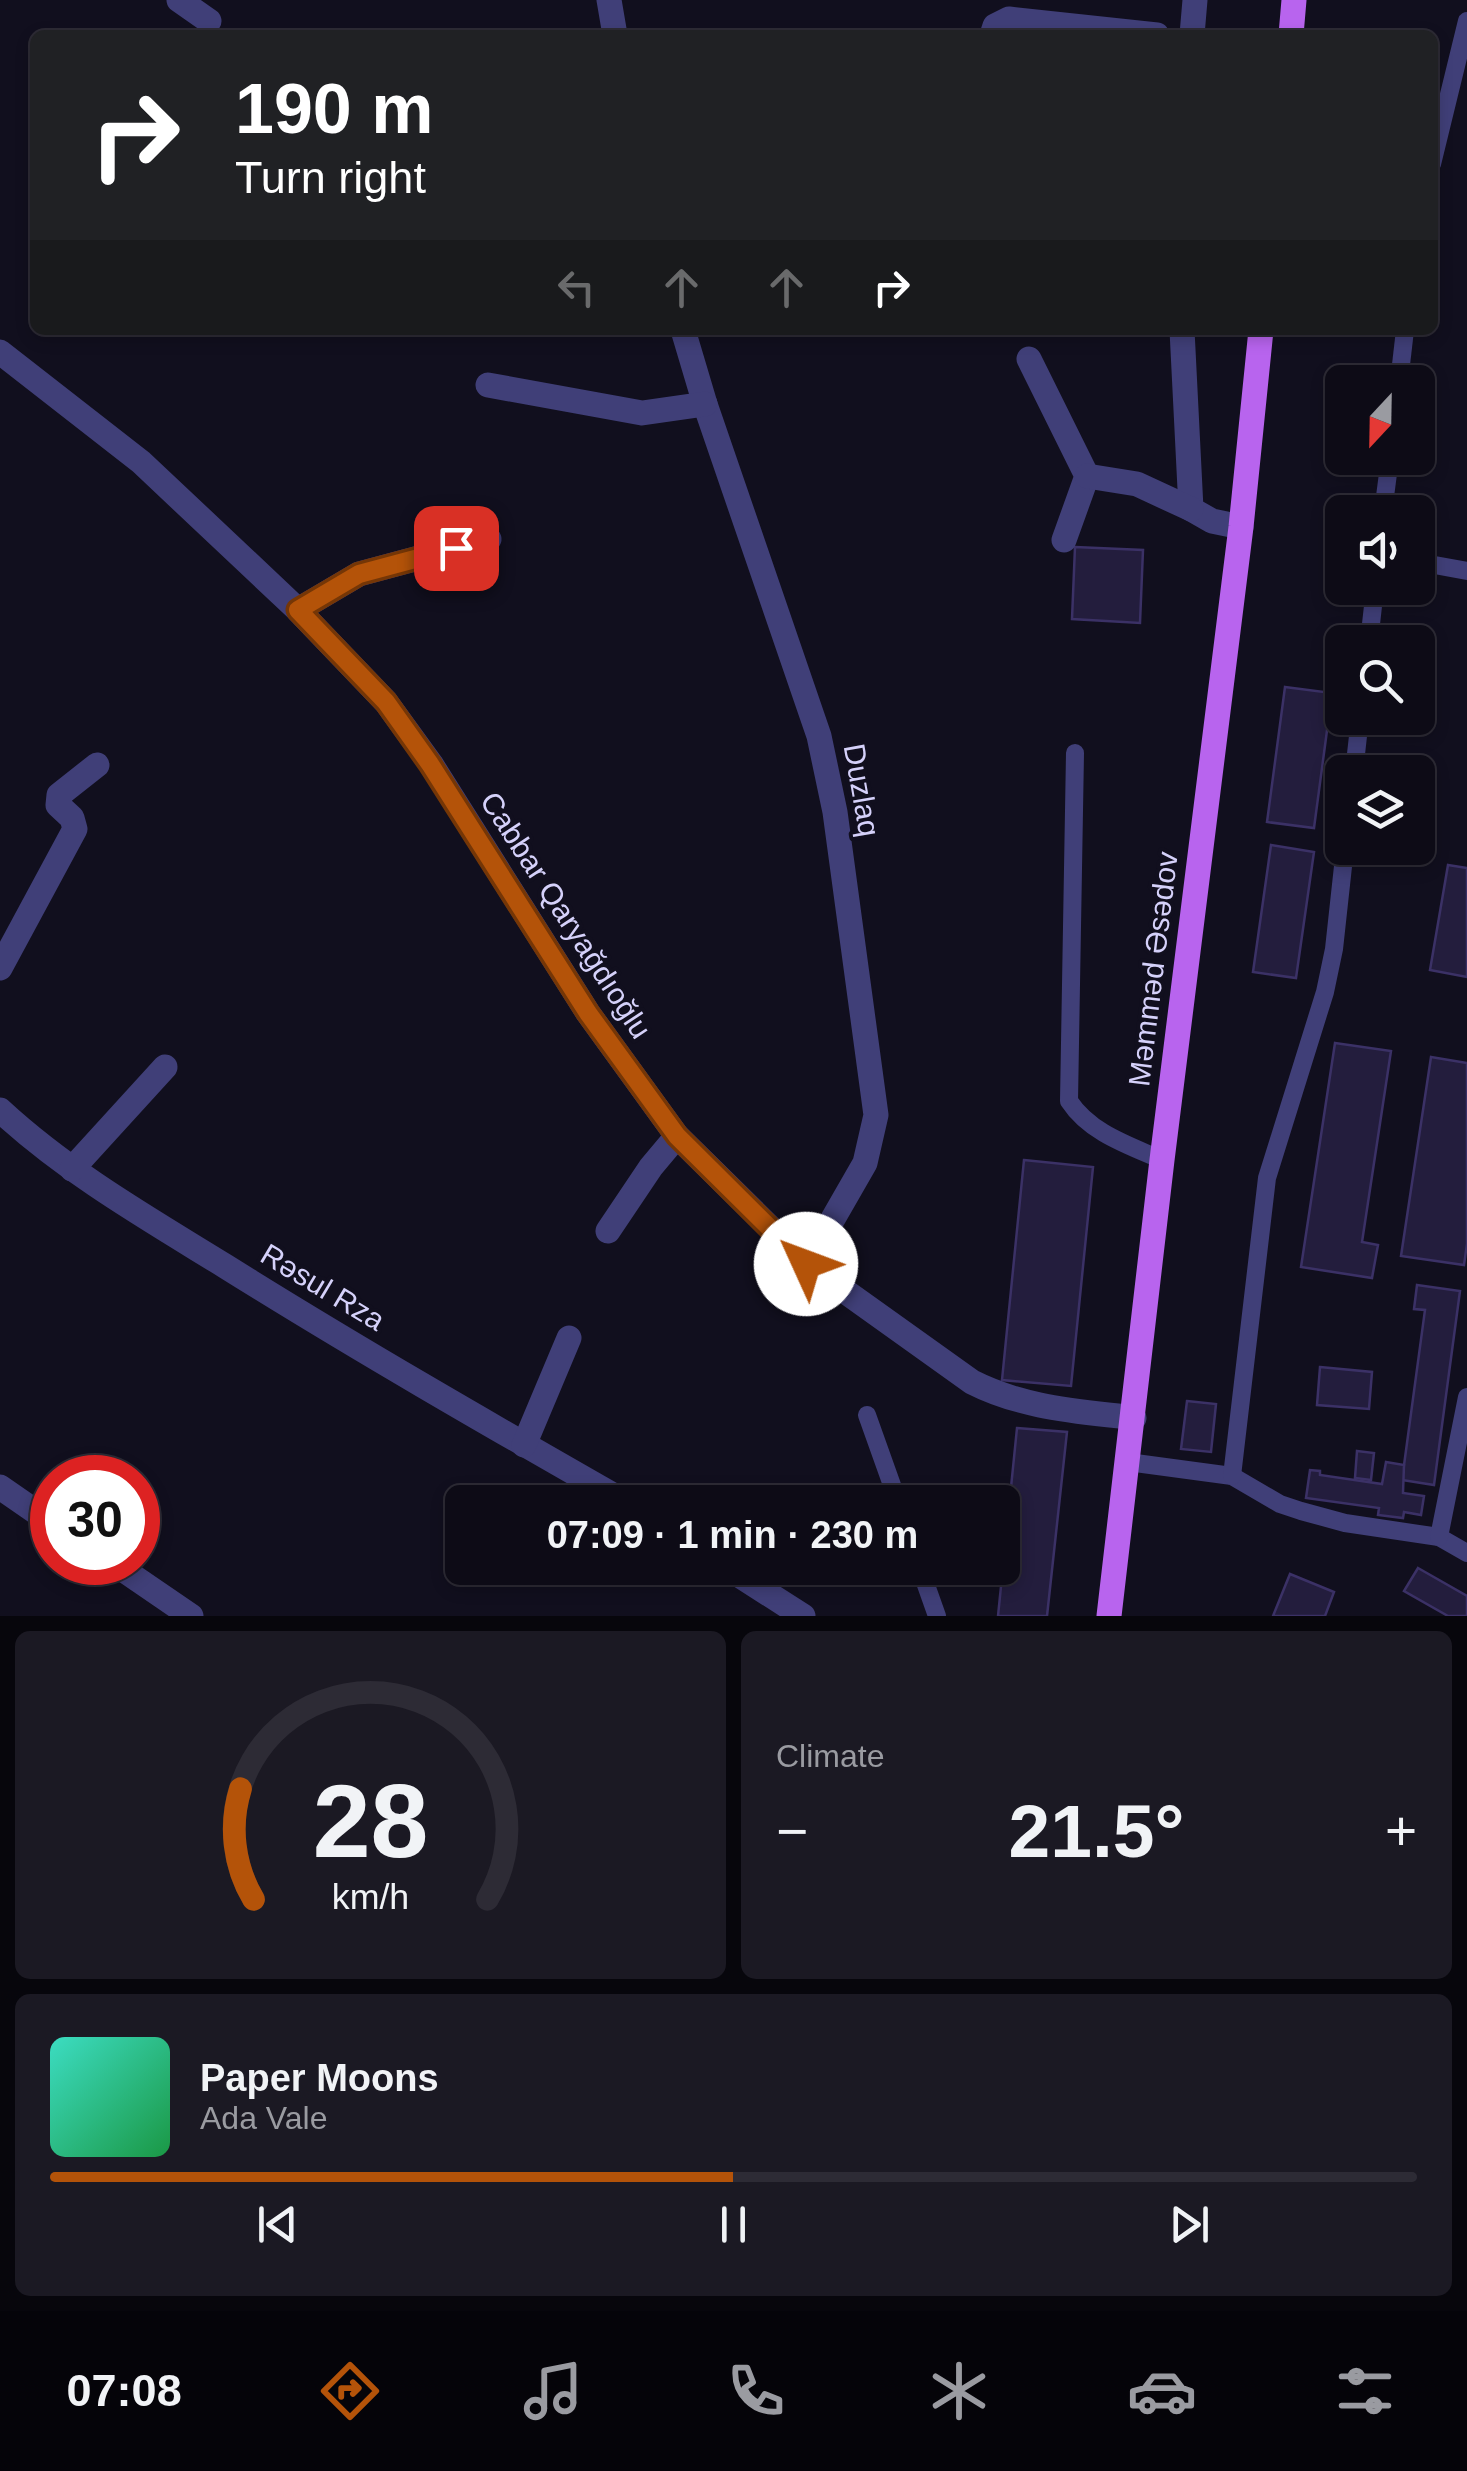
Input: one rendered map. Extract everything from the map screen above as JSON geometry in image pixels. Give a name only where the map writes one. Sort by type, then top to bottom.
[{"type":"main road","points":[[1291,30],[1294,0]]},
{"type":"main road","name":"Məmməd Əsədov","points":[[1109,1616],[1241,527],[1260,335]]},
{"type":"street","points":[[179,0],[208,22]]},
{"type":"street","points":[[609,0],[614,30]]},
{"type":"street","points":[[1192,30],[1194,0]]},
{"type":"street","points":[[994,30],[1009,18],[1113,30]]},
{"type":"street","name":"Duzlaq","points":[[685,335],[705,404],[820,736],[876,1115],[865,1163],[806,1264]]},
{"type":"street","points":[[1182,335],[1191,509]]},
{"type":"street","name":"Cabbar Qaryağdıoğlu","points":[[0,352],[141,462],[298,610],[374,688],[430,764],[588,1013],[677,1136],[806,1264],[972,1382],[997,1395],[1032,1405],[1134,1418]]},
{"type":"street","points":[[1029,359],[1087,476],[1064,540]]},
{"type":"street","points":[[488,384],[642,413],[705,404]]},
{"type":"street","points":[[1087,476],[1137,484],[1212,521],[1241,527]]},
{"type":"street","points":[[298,610],[359,574],[489,539]]},
{"type":"street","points":[[0,968],[75,829],[72,818],[58,805],[59,795],[97,765]]},
{"type":"street","points":[[72,1170],[165,1067]]},
{"type":"street","name":"Rəsul Rza","points":[[0,1110],[72,1170],[268,1294],[594,1485]]},
{"type":"street","points":[[608,1231],[650,1167],[677,1136]]},
{"type":"street","points":[[524,1445],[569,1338]]},
{"type":"street","points":[[0,1487],[30,1507]]},
{"type":"street","points":[[146,1585],[191,1616]]},
{"type":"street","points":[[755,1585],[803,1616]]},
{"type":"lane","points":[[1438,139],[1467,21]]},
{"type":"lane","points":[[1400,365],[1404,335]]},
{"type":"lane","points":[[1435,565],[1467,571]]},
{"type":"lane","points":[[1075,753],[1069,1101],[1079,1116],[1110,1137],[1162,1160]]},
{"type":"lane","points":[[1232,1476],[1267,1178],[1325,992],[1343,865]]},
{"type":"lane","points":[[1439,1537],[1467,1397]]},
{"type":"lane","points":[[867,1415],[892,1485]]},
{"type":"lane","points":[[1128,1462],[1232,1476],[1280,1504],[1301,1511],[1439,1537],[1467,1553]]},
{"type":"lane","points":[[926,1585],[937,1616]]},
{"type":"building","points":[[1075,547],[1143,550],[1140,623],[1072,619]]},
{"type":"building","points":[[1285,687],[1325,692],[1326,735],[1314,828],[1267,822]]},
{"type":"building","points":[[1271,845],[1314,852],[1296,978],[1253,972]]},
{"type":"building","points":[[1448,865],[1467,868],[1467,977],[1430,970]]},
{"type":"building","points":[[1335,1043],[1391,1051],[1362,1242],[1378,1245],[1372,1278],[1301,1267]]},
{"type":"building","points":[[1431,1057],[1467,1063],[1464,1265],[1401,1256]]},
{"type":"building","points":[[1024,1160],[1093,1167],[1071,1386],[1002,1380]]},
{"type":"building","points":[[1417,1285],[1460,1291],[1434,1485],[1402,1480],[1425,1310],[1414,1309]]},
{"type":"building","points":[[1320,1367],[1372,1372],[1369,1409],[1317,1405]]},
{"type":"building","points":[[1187,1401],[1216,1404],[1211,1452],[1181,1449]]},
{"type":"building","points":[[1017,1428],[1067,1432],[1047,1616],[998,1616],[1001,1585],[1020,1585],[1020,1485],[1011,1485]]},
{"type":"building","points":[[1357,1451],[1374,1453],[1371,1480],[1355,1478]]},
{"type":"building","points":[[1386,1462],[1404,1465],[1403,1493],[1424,1496],[1421,1515],[1378,1515],[1379,1508],[1306,1498],[1310,1470],[1382,1484]]},
{"type":"building","points":[[1418,1568],[1467,1596],[1467,1616],[1448,1616],[1404,1591]]},
{"type":"building","points":[[1290,1574],[1334,1592],[1325,1616],[1273,1616]]},
{"type":"route","points":[[456,548],[359,574],[298,610],[386,702],[430,764],[588,1013],[677,1136],[806,1264]]}]
